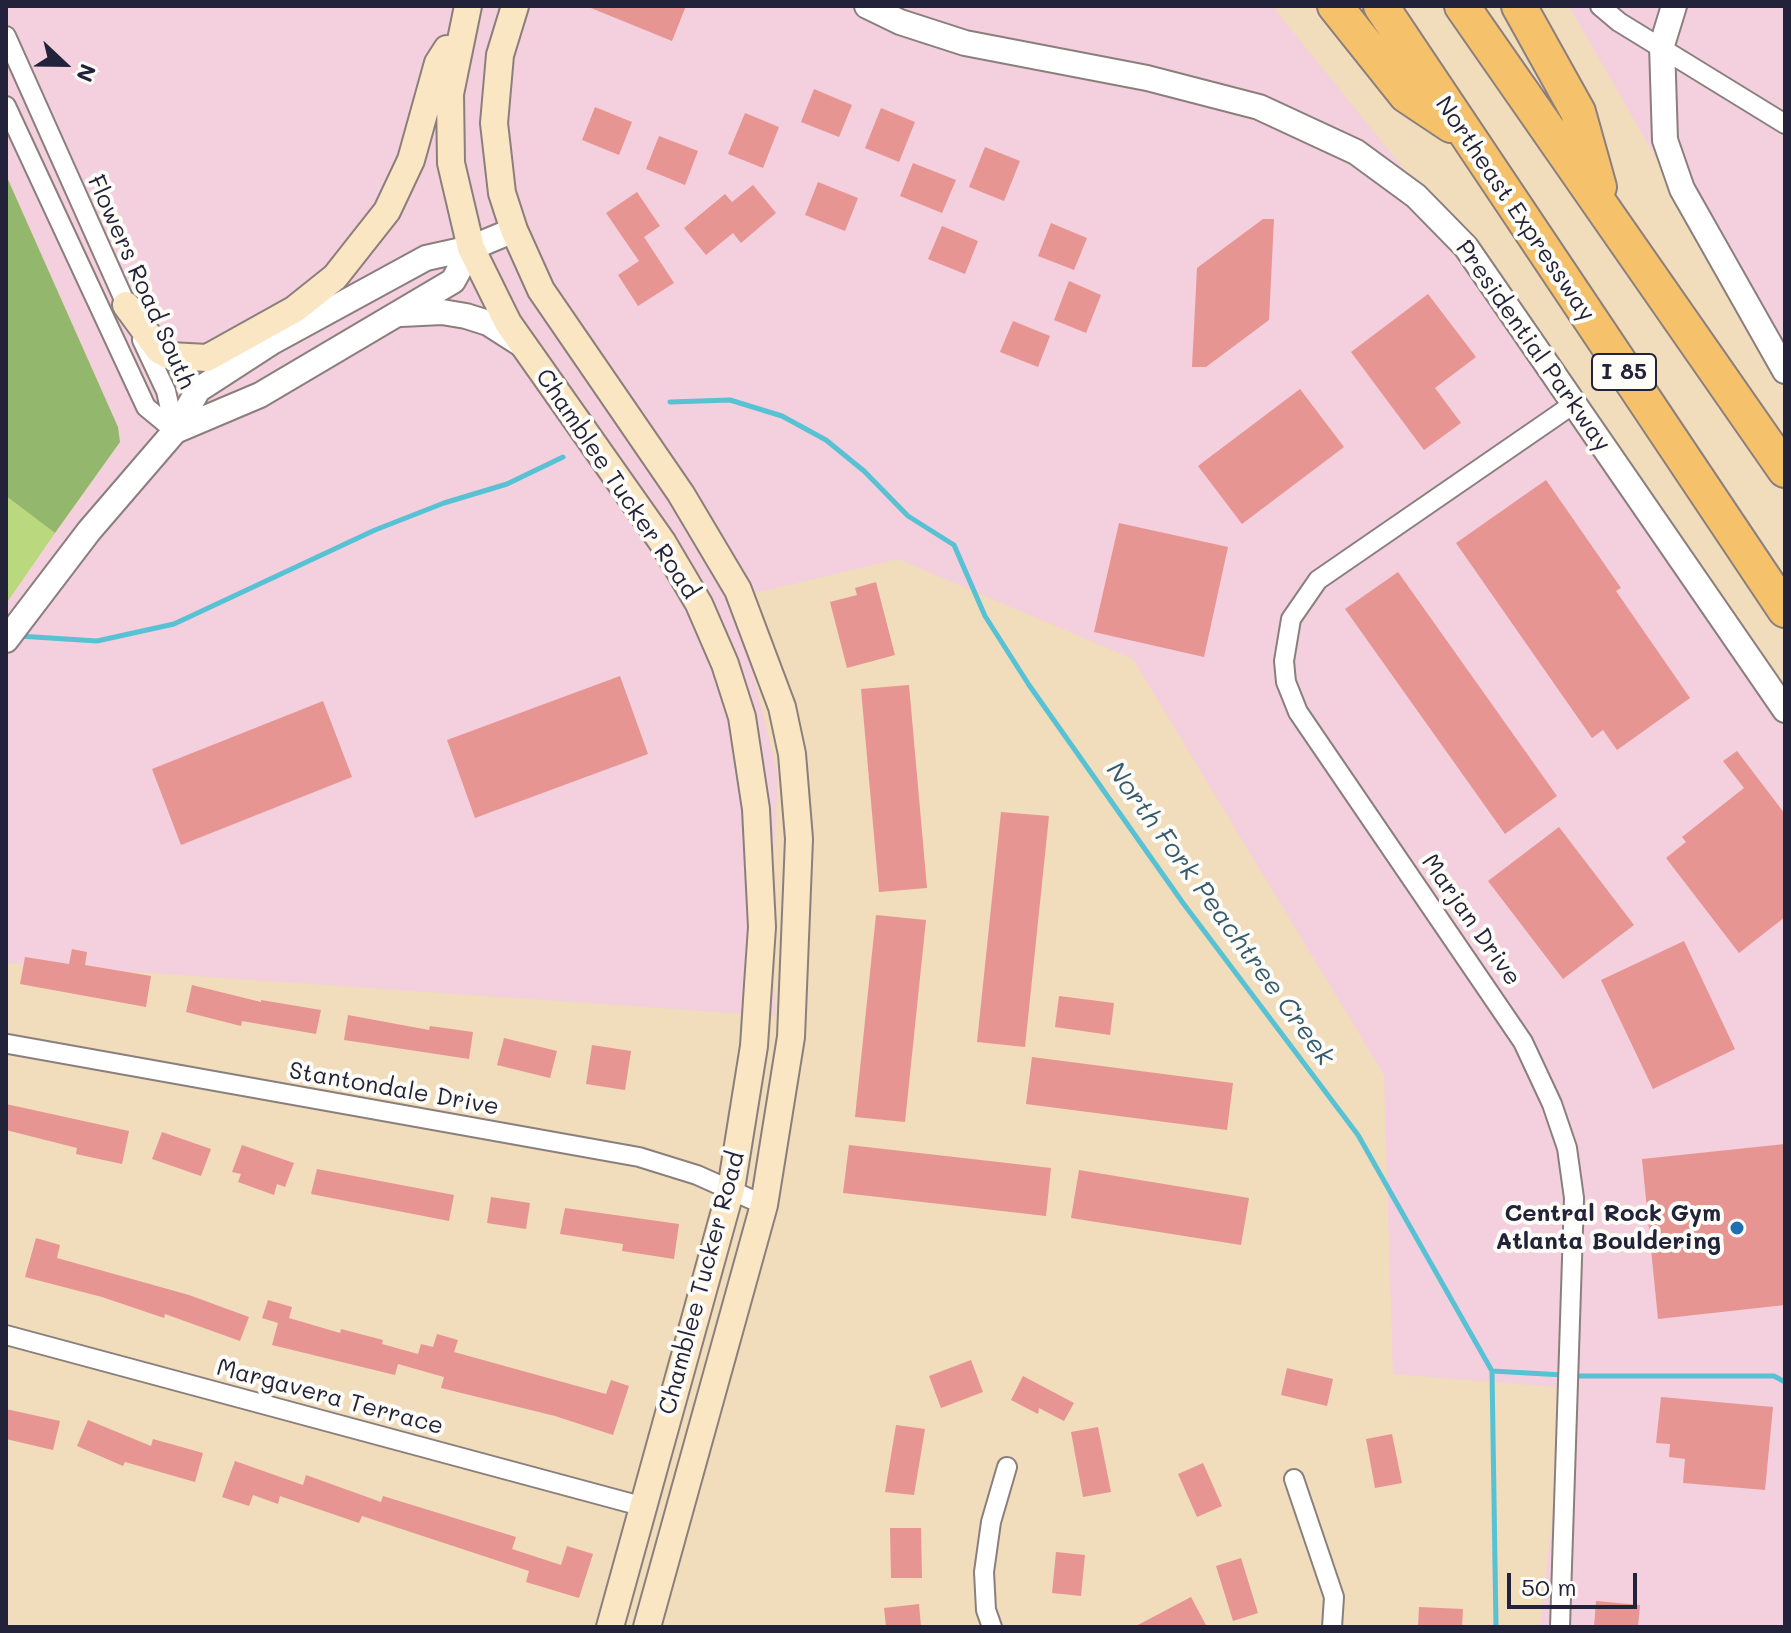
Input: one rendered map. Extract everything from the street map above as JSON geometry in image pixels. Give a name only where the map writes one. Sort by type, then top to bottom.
[{"type":"highway","points":[[1335,6],[1406,95],[1463,133]]},
{"type":"highway","name":"Northeast Expressway","points":[[1381,6],[1463,133],[1785,610]]},
{"type":"highway","points":[[1462,6],[1785,470]]},
{"type":"highway","points":[[1519,6],[1578,112],[1605,210]]},
{"type":"main road","name":"Chamblee Tucker Road","points":[[515,6],[500,55],[494,123],[502,193],[514,230],[541,290],[681,494],[738,590],[782,707],[792,754],[799,839],[791,1037],[764,1205],[647,1627]]},
{"type":"main road","name":"Chamblee Tucker Road","points":[[464,16],[450,94],[451,163],[471,248],[508,323],[663,543],[692,592],[725,664],[742,717],[756,809],[762,927],[754,1046],[731,1189],[610,1627]]},
{"type":"main road","points":[[126,305],[159,350],[170,356],[207,358],[275,322],[335,277],[387,211],[411,160],[438,63],[464,16]]},
{"type":"street","name":"Presidential Parkway","points":[[867,6],[900,22],[965,43],[1147,78],[1259,107],[1356,152],[1416,196],[1466,247],[1785,710]]},
{"type":"street","points":[[1600,6],[1619,22],[1662,45],[1785,124]]},
{"type":"street","points":[[1674,6],[1662,45],[1665,140],[1682,189],[1785,371]]},
{"type":"street","name":"Flowers Road South","points":[[6,36],[166,391],[175,431]]},
{"type":"street","name":"Flowers Road South","points":[[6,106],[148,411],[175,431]]},
{"type":"street","points":[[6,640],[89,531],[175,431],[198,390],[246,358],[426,258],[471,248],[514,230]]},
{"type":"street","points":[[175,431],[260,395],[455,280],[471,248]]},
{"type":"street","points":[[398,314],[442,312],[466,316],[488,323],[525,347]]},
{"type":"street","name":"Marjan Drive","points":[[1560,1627],[1574,1198],[1567,1148],[1552,1104],[1523,1042],[1298,712],[1286,682],[1284,661],[1291,619],[1318,580],[1575,403]]},
{"type":"street","name":"Stantondale Drive","points":[[8,1044],[639,1157],[731,1189],[764,1205]]},
{"type":"street","name":"Margavera Terrace","points":[[6,1335],[641,1506]]},
{"type":"street","points":[[992,1627],[986,1610],[984,1572],[991,1522],[1007,1467]]},
{"type":"street","points":[[1294,1479],[1334,1597],[1332,1627]]},
{"type":"shaded area","points":[[6,6],[1272,6],[1417,185],[1785,710],[1785,1627],[1540,1627],[1567,1388],[1393,1374],[1384,1075],[1133,659],[898,559],[734,598],[778,775],[770,928],[776,1016],[6,963],[6,604],[120,442],[118,427],[6,175]]},
{"type":"shaded area","points":[[1569,6],[1785,6],[1785,377],[1764,347]]},
{"type":"green space","points":[[6,175],[118,427],[120,442],[55,533],[6,496]]},
{"type":"green space","points":[[6,496],[55,533],[6,604]]},
{"type":"building","points":[[586,6],[686,6],[672,41]]},
{"type":"building","points":[[814,89],[852,105],[839,137],[801,122]]},
{"type":"building","points":[[595,107],[632,122],[619,155],[582,140]]},
{"type":"building","points":[[881,108],[915,122],[899,162],[865,148]]},
{"type":"building","points":[[745,113],[779,127],[763,168],[728,154]]},
{"type":"building","points":[[659,136],[698,151],[685,185],[646,169]]},
{"type":"building","points":[[985,147],[1020,161],[1004,201],[969,187]]},
{"type":"building","points":[[913,163],[956,180],[942,213],[900,196]]},
{"type":"building","points":[[818,182],[858,198],[845,231],[805,215]]},
{"type":"building","points":[[753,185],[776,213],[741,243],[733,233],[706,255],[684,228],[725,194],[732,202]]},
{"type":"building","points":[[637,192],[660,226],[644,237],[674,283],[638,306],[618,275],[639,261],[606,213]]},
{"type":"building","points":[[1263,219],[1274,219],[1269,320],[1206,367],[1192,367],[1197,268]]},
{"type":"building","points":[[1051,223],[1087,238],[1074,270],[1038,256]]},
{"type":"building","points":[[942,226],[978,241],[965,274],[928,259]]},
{"type":"building","points":[[1069,281],[1101,295],[1086,333],[1054,320]]},
{"type":"building","points":[[1428,294],[1476,357],[1435,388],[1461,423],[1424,450],[1351,352]]},
{"type":"building","points":[[1013,321],[1050,336],[1038,367],[1000,352]]},
{"type":"building","points":[[1300,389],[1344,447],[1242,524],[1198,466]]},
{"type":"building","points":[[1546,480],[1621,588],[1616,591],[1690,698],[1617,750],[1603,730],[1592,738],[1456,543]]},
{"type":"building","points":[[1119,523],[1228,547],[1204,657],[1094,632]]},
{"type":"building","points":[[1398,572],[1557,796],[1505,834],[1345,609]]},
{"type":"building","points":[[876,582],[895,655],[847,668],[830,602],[857,595],[855,588]]},
{"type":"building","points":[[620,676],[648,754],[475,818],[447,740]]},
{"type":"building","points":[[909,685],[927,888],[879,892],[861,689]]},
{"type":"building","points":[[323,701],[352,777],[181,845],[152,769]]},
{"type":"building","points":[[1737,751],[1785,814],[1785,917],[1739,953],[1666,858],[1686,842],[1682,837],[1744,788],[1723,761]]},
{"type":"building","points":[[1001,812],[1049,816],[1025,1047],[977,1042]]},
{"type":"building","points":[[1559,827],[1634,925],[1563,979],[1488,881]]},
{"type":"building","points":[[876,915],[926,920],[905,1122],[855,1117]]},
{"type":"building","points":[[1684,941],[1735,1049],[1653,1089],[1601,980]]},
{"type":"building","points":[[72,949],[87,952],[85,965],[151,976],[146,1007],[20,984],[25,957],[69,964]]},
{"type":"building","points":[[192,985],[261,1002],[321,1010],[316,1034],[242,1021],[241,1026],[186,1012]]},
{"type":"building","points":[[1059,996],[1114,1003],[1110,1035],[1055,1027]]},
{"type":"building","points":[[348,1015],[429,1030],[430,1026],[473,1032],[469,1059],[344,1040]]},
{"type":"building","points":[[504,1038],[557,1051],[550,1078],[497,1065]]},
{"type":"building","points":[[592,1045],[631,1051],[625,1090],[586,1084]]},
{"type":"building","points":[[1032,1057],[1233,1083],[1227,1130],[1026,1104]]},
{"type":"building","points":[[6,1104],[129,1131],[122,1164],[76,1154],[77,1148],[6,1130]]},
{"type":"building","points":[[162,1132],[211,1149],[201,1176],[152,1159]]},
{"type":"building","points":[[1785,1144],[1785,1305],[1658,1319],[1642,1159]]},
{"type":"building","points":[[242,1145],[294,1163],[285,1187],[277,1184],[274,1195],[238,1182],[241,1174],[232,1172]]},
{"type":"building","points":[[849,1145],[1051,1168],[1046,1216],[843,1193]]},
{"type":"building","points":[[317,1169],[454,1195],[449,1221],[311,1194]]},
{"type":"building","points":[[1079,1170],[1249,1198],[1241,1245],[1071,1218]]},
{"type":"building","points":[[491,1197],[530,1203],[526,1229],[487,1223]]},
{"type":"building","points":[[565,1208],[679,1224],[674,1259],[622,1251],[623,1244],[560,1234]]},
{"type":"building","points":[[36,1238],[60,1245],[57,1258],[189,1295],[249,1317],[240,1341],[165,1314],[164,1318],[102,1297],[25,1277]]},
{"type":"building","points":[[268,1300],[292,1307],[289,1318],[340,1333],[341,1329],[383,1340],[382,1344],[418,1354],[421,1344],[433,1347],[437,1334],[458,1340],[454,1352],[606,1394],[611,1380],[629,1386],[613,1435],[555,1416],[441,1388],[444,1377],[398,1364],[395,1375],[272,1345],[278,1323],[262,1318]]},
{"type":"building","points":[[971,1360],[983,1392],[941,1408],[929,1376]]},
{"type":"building","points":[[1287,1368],[1333,1379],[1327,1406],[1281,1395]]},
{"type":"building","points":[[1023,1376],[1074,1403],[1064,1421],[1039,1408],[1038,1414],[1011,1400]]},
{"type":"building","points":[[1661,1397],[1773,1407],[1765,1490],[1683,1483],[1685,1459],[1669,1457],[1670,1444],[1656,1443]]},
{"type":"building","points":[[6,1409],[60,1421],[53,1450],[6,1439]]},
{"type":"building","points":[[88,1420],[151,1446],[153,1439],[203,1453],[195,1482],[125,1462],[123,1466],[77,1446]]},
{"type":"building","points":[[896,1425],[925,1429],[914,1495],[885,1492]]},
{"type":"building","points":[[1098,1427],[1111,1492],[1083,1497],[1071,1432]]},
{"type":"building","points":[[1392,1434],[1402,1483],[1375,1488],[1366,1439]]},
{"type":"building","points":[[235,1461],[303,1485],[306,1475],[381,1502],[383,1496],[516,1537],[512,1549],[561,1565],[567,1546],[593,1554],[579,1598],[526,1582],[529,1571],[362,1516],[359,1523],[280,1496],[278,1504],[253,1495],[249,1506],[222,1497]]},
{"type":"building","points":[[1203,1463],[1222,1506],[1197,1517],[1178,1474]]},
{"type":"building","points":[[890,1528],[921,1528],[922,1578],[891,1578]]},
{"type":"building","points":[[1056,1552],[1085,1555],[1081,1596],[1052,1593]]},
{"type":"building","points":[[1241,1558],[1258,1613],[1233,1621],[1216,1566]]},
{"type":"building","points":[[1191,1597],[1207,1627],[1134,1627]]},
{"type":"building","points":[[1596,1601],[1640,1605],[1638,1627],[1594,1627]]},
{"type":"building","points":[[919,1604],[921,1627],[886,1627],[884,1608]]},
{"type":"building","points":[[1419,1607],[1463,1609],[1462,1627],[1418,1627]]},
{"type":"waterway","name":"North Fork Peachtree Creek","points":[[670,402],[730,400],[782,416],[826,440],[864,471],[908,516],[954,545],[985,616],[1029,685],[1183,903],[1358,1135],[1492,1371],[1496,1627]]},
{"type":"waterway","name":"North Fork Peachtree Creek","points":[[19,636],[97,641],[174,624],[375,530],[444,503],[507,484],[563,457]]},
{"type":"waterway","points":[[1492,1371],[1563,1375]]},
{"type":"waterway","points":[[1573,1376],[1774,1376],[1785,1382]]},
{"type":"place","name":"Central Rock Gym Atlanta Bouldering","points":[[1737,1228]]}]
